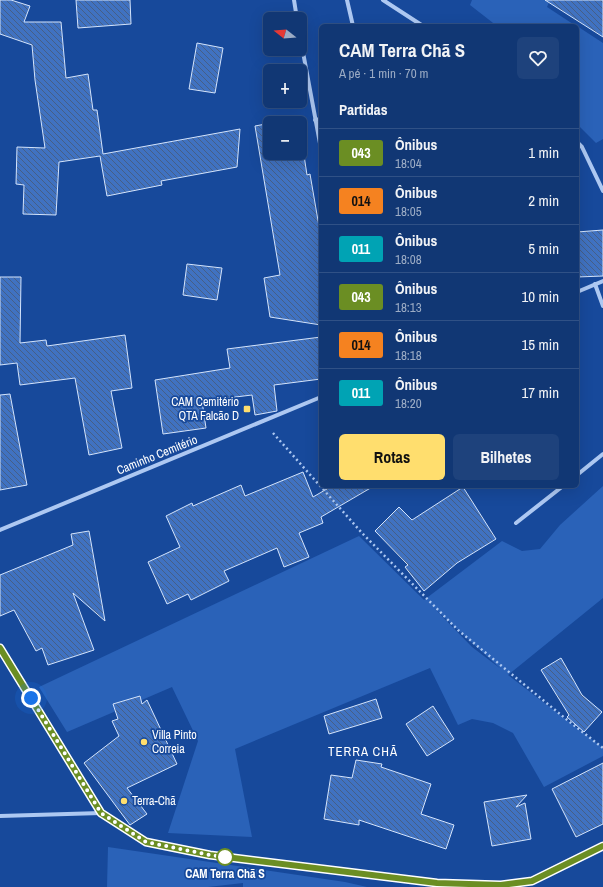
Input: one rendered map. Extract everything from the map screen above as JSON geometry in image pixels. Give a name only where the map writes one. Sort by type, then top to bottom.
[{"type":"street","points":[[294,0],[296,12]]},
{"type":"street","points":[[347,0],[353,24]]},
{"type":"street","points":[[384,0],[420,24]]},
{"type":"street","points":[[304,56],[319,139]]},
{"type":"street","points":[[315,120],[319,119]]},
{"type":"street","points":[[579,144],[582,147],[603,191]]},
{"type":"street","points":[[579,291],[603,281]]},
{"type":"street","points":[[595,284],[603,306]]},
{"type":"street","name":"Caminho Cemitério","points":[[0,530],[319,399]]},
{"type":"street","points":[[579,473],[603,454]]},
{"type":"street","points":[[516,523],[560,488]]},
{"type":"street","points":[[0,648],[101,813],[146,842],[210,855],[437,883],[501,885],[532,881],[603,846]]},
{"type":"street","points":[[0,816],[101,813]]},
{"type":"path","points":[[264,422],[319,484]]},
{"type":"path","points":[[322,488],[362,533],[458,630],[603,748]]},
{"type":"shaded area","points":[[472,0],[550,0],[547,7],[573,24],[494,24],[470,5]]},
{"type":"shaded area","points":[[579,27],[603,43],[603,139],[596,143],[579,126]]},
{"type":"shaded area","points":[[603,486],[603,598],[508,675],[603,748],[603,756],[544,787],[513,733],[493,723],[472,719],[458,725],[430,668],[235,749],[252,837],[168,833],[198,741],[172,687],[67,732],[39,687],[359,536],[424,600],[502,541],[522,551],[540,549],[560,525]],"holes":[[[434,608],[501,669],[472,647]]]},
{"type":"shaded area","points":[[108,847],[345,882],[367,887],[243,887],[243,883],[208,887],[107,887]]},
{"type":"building","points":[[0,0],[11,0],[30,6],[24,22],[61,22],[66,78],[88,74],[93,110],[97,110],[103,154],[240,129],[237,167],[161,181],[162,185],[107,196],[100,156],[59,162],[56,215],[23,214],[24,185],[16,184],[17,147],[45,148],[35,80],[32,45],[0,34]]},
{"type":"building","points":[[76,0],[130,0],[131,24],[78,28]]},
{"type":"building","points":[[545,0],[603,0],[603,37]]},
{"type":"building","points":[[197,43],[223,48],[215,93],[189,89]]},
{"type":"building","points":[[263,124],[263,160],[305,160],[307,175],[310,174],[319,226],[319,325],[270,317],[264,278],[280,275],[255,126]]},
{"type":"building","points":[[603,230],[603,276],[579,277],[579,232]]},
{"type":"building","points":[[187,264],[222,268],[217,300],[183,295]]},
{"type":"building","points":[[0,277],[21,277],[20,343],[46,340],[47,346],[125,335],[132,388],[111,391],[122,448],[89,455],[75,378],[20,385],[17,363],[0,365]]},
{"type":"building","points":[[319,337],[319,379],[274,385],[277,411],[255,415],[252,395],[202,401],[206,428],[163,434],[155,380],[230,368],[227,349]]},
{"type":"building","points":[[10,394],[27,485],[0,490],[0,395]]},
{"type":"building","points":[[303,472],[313,497],[329,488],[371,488],[321,517],[323,523],[299,533],[309,557],[284,567],[277,548],[224,571],[229,581],[191,600],[188,594],[167,604],[148,562],[180,547],[166,516],[192,503],[193,506],[241,485],[245,496]]},
{"type":"building","points":[[464,488],[496,539],[457,563],[424,591],[405,567],[408,565],[375,531],[399,507],[412,520]]},
{"type":"building","points":[[89,531],[105,621],[73,593],[94,650],[48,665],[42,648],[36,651],[14,610],[0,616],[0,575],[73,545],[71,534]]},
{"type":"building","points":[[561,658],[582,695],[602,712],[584,732],[567,717],[569,715],[541,670]]},
{"type":"building","points":[[140,696],[142,704],[147,700],[177,764],[127,788],[147,814],[130,825],[84,763],[119,736],[112,721],[118,719],[113,704]]},
{"type":"building","points":[[376,699],[382,718],[329,734],[324,716]]},
{"type":"building","points":[[433,706],[454,739],[427,756],[406,724]]},
{"type":"building","points":[[356,760],[382,764],[381,767],[431,784],[421,814],[454,825],[446,849],[359,820],[359,825],[324,819],[331,775],[352,778]]},
{"type":"building","points":[[603,763],[603,824],[576,837],[552,789]]},
{"type":"building","points":[[527,795],[516,807],[525,803],[531,839],[492,846],[484,802]]},
{"type":"bus line","name":"043","points":[[0,648],[101,813],[146,842],[210,855],[437,883],[467,885],[501,885],[532,881],[603,846]]},
{"type":"place","name":"CAM Cemitério QTA Falcão D","points":[[247,409]]},
{"type":"place","name":"Villa Pinto Correia","points":[[144,742]]},
{"type":"place","name":"Terra-Chã","points":[[124,801]]},
{"type":"place","name":"CAM Terra Chã S","points":[[225,857]]},
{"type":"district","name":"TERRA CHÃ","points":[[363,751]]},
{"type":"route","points":[[31,698],[101,813],[146,842],[225,857]]}]
